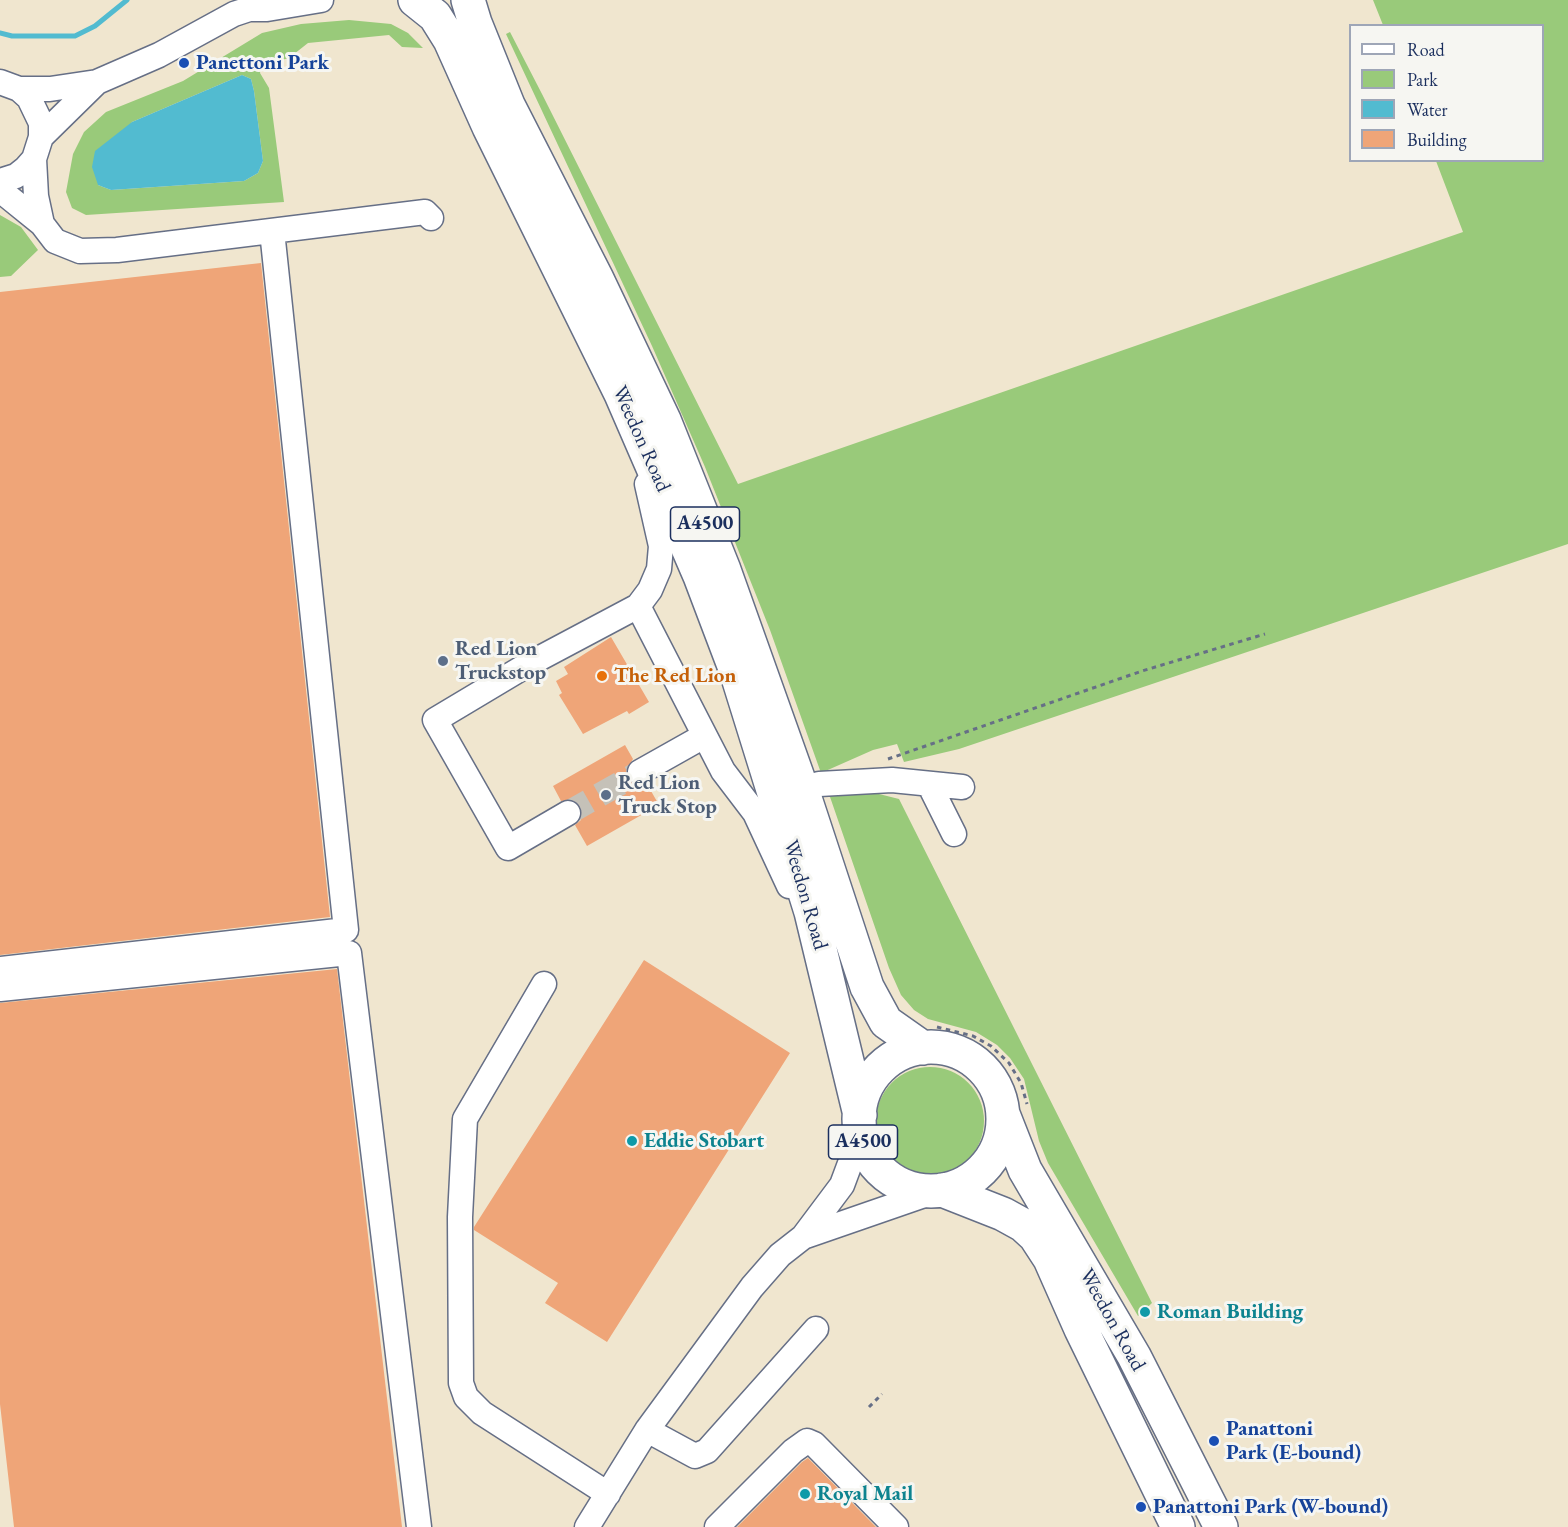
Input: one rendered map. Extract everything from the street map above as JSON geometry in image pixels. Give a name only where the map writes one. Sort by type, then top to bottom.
[{"type":"highway","name":"Weedon Road","points":[[415,0],[435,16],[450,40],[489,127],[621,394],[670,504],[736,671],[783,815],[831,990],[860,1124]]},
{"type":"highway","name":"Weedon Road","points":[[468,0],[508,105],[597,279],[664,420],[724,570],[877,1010],[898,1033],[923,1048]]},
{"type":"highway","name":"A4500","points":[[923,1048],[940,1048],[958,1052],[980,1067],[996,1088],[1003,1114],[1000,1140],[989,1162],[970,1180],[939,1191],[913,1189],[888,1177],[874,1162],[860,1124],[865,1093],[878,1071],[898,1055],[923,1048]]},
{"type":"highway","name":"Weedon Road","points":[[1003,1114],[1025,1170],[1134,1356],[1221,1527]]},
{"type":"highway","name":"Weedon Road","points":[[939,1191],[1003,1214],[1023,1225],[1035,1236],[1050,1259],[1081,1329],[1178,1527]]},
{"type":"street","points":[[9,85],[50,89],[97,82],[159,55],[254,4],[267,9],[321,0]]},
{"type":"street","points":[[0,181],[16,176],[97,82]]},
{"type":"street","points":[[9,85],[37,110],[41,123],[36,196],[42,224]]},
{"type":"street","points":[[0,190],[42,224],[55,241],[80,251],[117,250],[425,212],[432,218]]},
{"type":"street","points":[[0,969],[346,930],[272,231]]},
{"type":"street","points":[[568,813],[508,848],[435,720],[526,665],[638,606],[650,590],[659,569],[661,546],[655,513],[621,394]]},
{"type":"street","points":[[638,606],[723,771],[754,813],[778,859],[831,990]]},
{"type":"street","points":[[640,772],[704,736]]},
{"type":"street","points":[[802,789],[819,784],[892,780],[962,787]]},
{"type":"street","points":[[929,784],[954,834]]},
{"type":"street","points":[[0,989],[349,953],[419,1527]]},
{"type":"street","points":[[544,984],[465,1119],[459,1367],[466,1397],[482,1413],[608,1494]]},
{"type":"street","points":[[587,1527],[647,1430],[752,1287],[780,1255],[803,1237],[842,1185],[860,1124]]},
{"type":"street","points":[[803,1237],[939,1191]]},
{"type":"street","points":[[647,1430],[695,1456],[707,1451],[816,1329]]},
{"type":"street","points":[[717,1527],[793,1451],[807,1441],[814,1444],[896,1527]]},
{"type":"path","points":[[884,760],[1142,671],[1265,634]]},
{"type":"path","points":[[869,1407],[882,1394]]},
{"type":"green space","points":[[1373,0],[1568,0],[1568,544],[959,749],[904,762],[897,744],[873,750],[821,773],[770,630],[705,467],[652,346],[506,34],[510,32],[542,94],[738,484],[1463,232],[1436,162],[1544,162],[1544,24],[1383,24]]},
{"type":"green space","points":[[349,20],[391,24],[408,33],[423,48],[402,47],[389,35],[308,43],[289,58],[262,65],[260,73],[269,88],[284,202],[86,215],[72,208],[66,192],[73,154],[84,132],[106,112],[183,81],[262,33],[301,24]],"holes":[[[242,75],[251,79],[263,161],[258,173],[244,181],[111,190],[98,185],[132,122]]]},
{"type":"green space","points":[[0,215],[21,227],[38,250],[11,276],[0,277]]},
{"type":"green space","points":[[867,791],[899,799],[1152,1303],[1138,1316],[1048,1163],[1039,1141],[1024,1079],[1010,1058],[997,1045],[976,1032],[928,1019],[914,1010],[901,995],[889,968],[829,794]]},
{"type":"green space","points":[[930,1067],[951,1071],[968,1083],[980,1100],[984,1121],[980,1142],[968,1159],[951,1171],[930,1175],[909,1171],[892,1159],[880,1142],[876,1121],[880,1100],[892,1083],[909,1071]]},
{"type":"water","points":[[242,75],[251,79],[254,91],[263,161],[258,173],[244,181],[111,190],[98,185],[92,167],[95,151],[132,122]]},
{"type":"building","points":[[261,263],[330,917],[0,955],[0,292]]},
{"type":"building","name":"The Red Lion","points":[[611,637],[649,702],[629,714],[627,711],[583,734],[559,695],[562,693],[556,681],[568,674],[564,667]]},
{"type":"building","name":"Red Lion Truck Stop","points":[[625,745],[633,759],[626,771],[628,779],[639,786],[647,784],[659,805],[587,846],[575,825],[581,820],[581,806],[575,800],[561,801],[553,786]]},
{"type":"building","name":"Eddie Stobart","points":[[644,960],[790,1053],[607,1342],[545,1303],[558,1283],[474,1230],[474,1227]]},
{"type":"building","points":[[337,969],[402,1527],[14,1527],[0,1404],[0,1003]]},
{"type":"building","name":"Royal Mail","points":[[808,1458],[876,1527],[737,1527],[802,1462]]},
{"type":"waterway","points":[[0,33],[12,36],[75,36],[95,26],[127,0]]},
{"type":"tunnel","points":[[568,813],[640,772]]},
{"type":"place","name":"Panettoni Park","points":[[184,63]]},
{"type":"place","name":"Red Lion Truckstop","points":[[443,661]]},
{"type":"place","name":"The Red Lion","points":[[602,676]]},
{"type":"place","name":"Red Lion Truck Stop","points":[[606,795]]},
{"type":"place","name":"Eddie Stobart","points":[[632,1141]]},
{"type":"place","name":"Roman Building","points":[[1145,1312]]},
{"type":"place","name":"Panattoni Park (E-bound)","points":[[1214,1441]]},
{"type":"place","name":"Royal Mail","points":[[805,1494]]},
{"type":"place","name":"Panattoni Park (W-bound)","points":[[1141,1507]]}]
